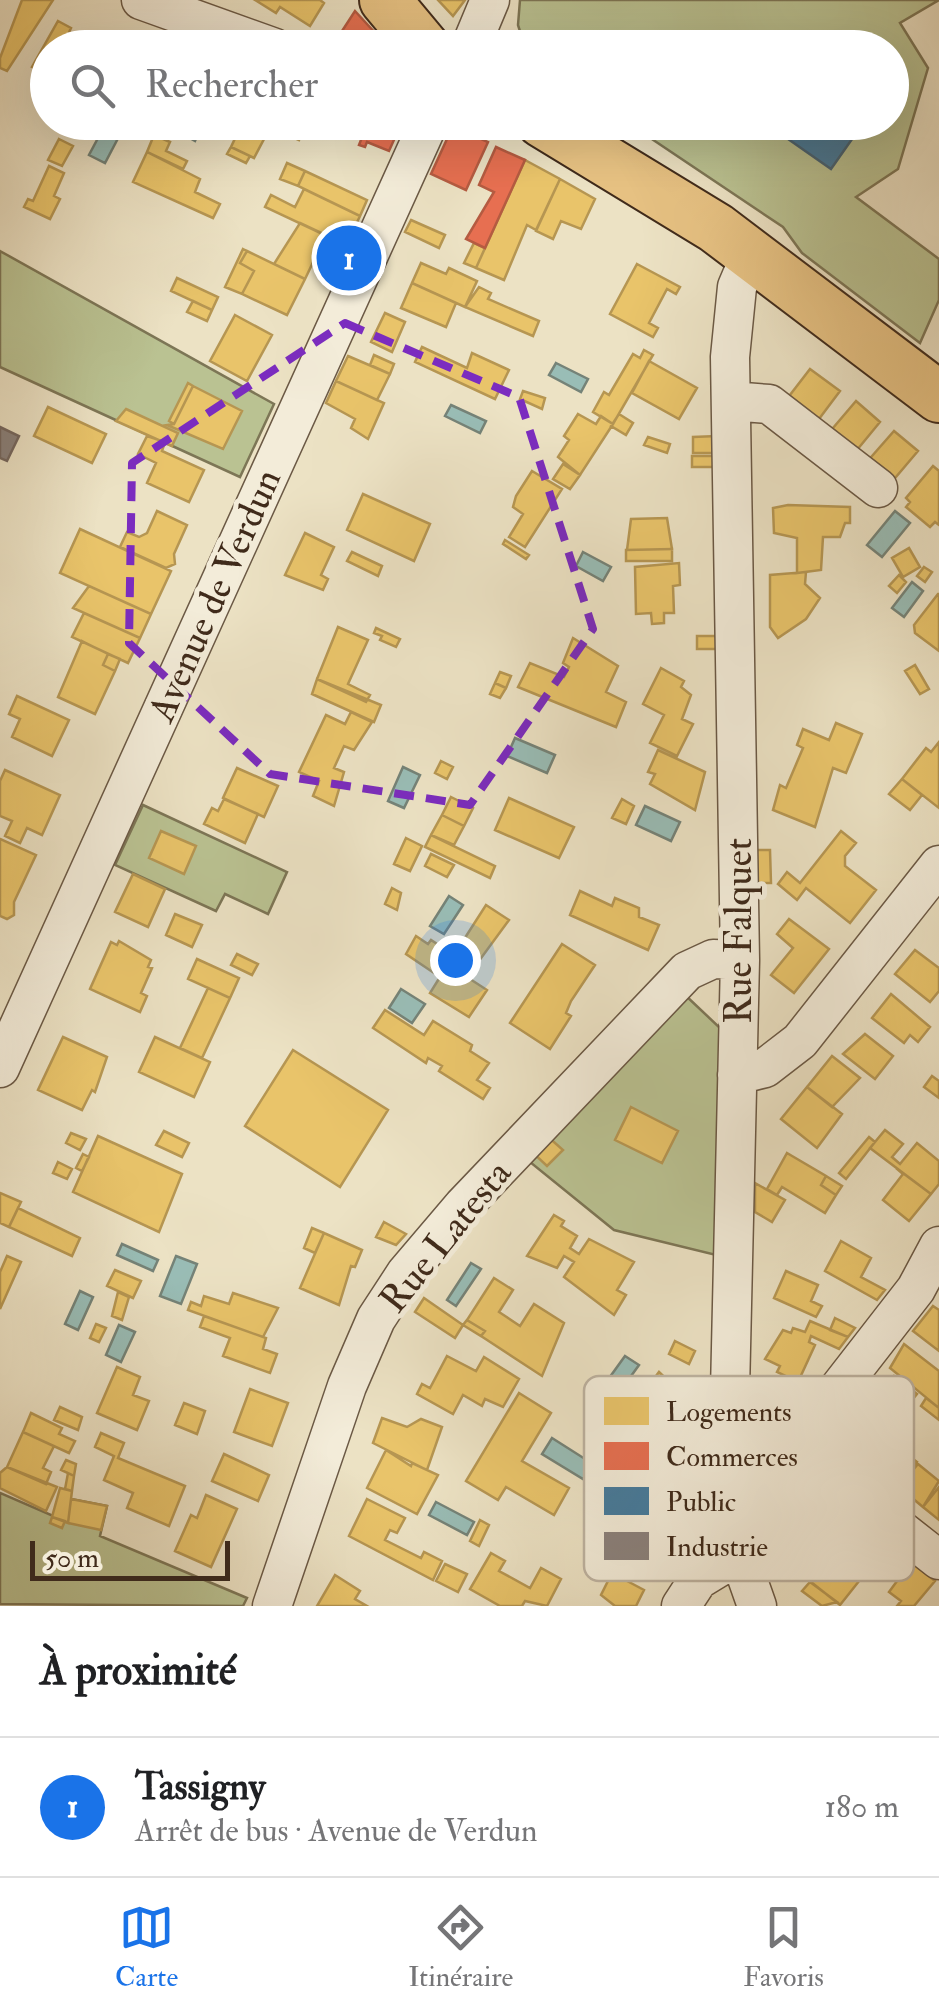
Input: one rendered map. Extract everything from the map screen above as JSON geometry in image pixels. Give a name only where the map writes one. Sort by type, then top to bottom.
[{"type":"main road","points":[[385,0],[410,30]]},
{"type":"main road","points":[[572,140],[666,196],[751,254],[939,397]]},
{"type":"street","points":[[142,0],[225,30]]},
{"type":"street","points":[[478,30],[490,0]]},
{"type":"street","name":"Avenue de Verdun","points":[[0,1068],[421,140]]},
{"type":"street","name":"Rue Falquet","points":[[731,1376],[740,960],[731,401],[737,287],[751,254]]},
{"type":"street","points":[[731,401],[769,404],[878,488]]},
{"type":"street","points":[[738,1075],[765,1068],[800,1041],[939,865]]},
{"type":"street","name":"Rue Latesta","points":[[272,1606],[347,1386],[376,1319],[406,1272],[463,1206],[687,971],[713,959],[740,960]]},
{"type":"street","points":[[848,1376],[916,1289],[937,1251]]},
{"type":"street","points":[[914,1540],[939,1560]]},
{"type":"street","points":[[681,1606],[697,1581]]},
{"type":"street","name":"Rue Falquet","points":[[748,1581],[756,1606]]},
{"type":"highlighted area","points":[[345,323],[519,397],[593,629],[470,805],[270,774],[129,643],[132,463]]},
{"type":"green space","points":[[520,0],[939,0],[900,23],[904,30],[520,30]]},
{"type":"green space","points":[[909,37],[928,68],[909,132]]},
{"type":"green space","points":[[653,140],[907,140],[898,169],[856,197],[939,259],[939,300],[920,343],[802,253],[783,227]]},
{"type":"green space","points":[[0,251],[274,404],[240,477],[0,367]]},
{"type":"green space","points":[[143,805],[287,872],[268,914],[225,894],[216,911],[115,865]]},
{"type":"green space","points":[[684,994],[720,1028],[716,1255],[614,1230],[525,1158]]},
{"type":"green space","points":[[0,1493],[67,1522],[71,1499],[107,1506],[100,1536],[247,1598],[243,1606],[0,1604]]},
{"type":"water","points":[[97,140],[117,140],[105,163],[89,155]]},
{"type":"water","points":[[556,363],[588,379],[581,392],[549,375]]},
{"type":"water","points":[[451,405],[486,421],[480,433],[445,416]]},
{"type":"water","points":[[895,511],[910,523],[882,557],[867,545]]},
{"type":"water","points":[[583,552],[611,567],[603,581],[576,566]]},
{"type":"water","points":[[912,582],[923,591],[904,617],[892,608]]},
{"type":"water","points":[[515,738],[555,755],[547,773],[507,756]]},
{"type":"water","points":[[403,767],[420,775],[404,808],[388,801]]},
{"type":"water","points":[[645,806],[680,822],[671,841],[636,825]]},
{"type":"water","points":[[449,896],[463,905],[444,934],[430,926]]},
{"type":"water","points":[[401,989],[425,1004],[412,1023],[389,1008]]},
{"type":"water","points":[[122,1244],[158,1260],[153,1271],[117,1255]]},
{"type":"water","points":[[176,1256],[197,1264],[181,1304],[160,1296]]},
{"type":"water","points":[[471,1263],[481,1269],[456,1306],[447,1300]]},
{"type":"water","points":[[80,1291],[93,1297],[78,1330],[65,1324]]},
{"type":"water","points":[[119,1325],[135,1332],[121,1362],[106,1355]]},
{"type":"water","points":[[625,1356],[639,1365],[631,1376],[611,1376]]},
{"type":"water","points":[[552,1438],[584,1458],[584,1478],[583,1479],[542,1454]]},
{"type":"water","points":[[436,1502],[474,1522],[467,1535],[429,1515]]},
{"type":"building: Logements","points":[[22,0],[53,0],[7,71],[0,68],[0,58]]},
{"type":"building: Logements","points":[[255,0],[324,3],[310,26],[280,7],[276,13]]},
{"type":"building: Logements","points":[[438,0],[465,0],[453,16]]},
{"type":"building: Logements","points":[[58,21],[71,28],[70,30],[53,30]]},
{"type":"building: Logements","points":[[58,140],[73,146],[62,166],[48,160]]},
{"type":"building: Logements","points":[[152,140],[165,140],[170,142],[166,151],[187,161],[183,169],[147,152]]},
{"type":"building: Logements","points":[[234,140],[263,140],[254,158],[231,147]]},
{"type":"building: Logements","points":[[231,147],[250,156],[246,163],[227,154]]},
{"type":"building: Logements","points":[[147,152],[200,179],[195,192],[220,204],[213,218],[133,182]]},
{"type":"building: Logements","points":[[525,160],[560,179],[536,230],[527,225],[504,280],[476,268]]},
{"type":"building: Logements","points":[[287,163],[305,171],[298,186],[280,179]]},
{"type":"building: Logements","points":[[49,166],[64,173],[54,196],[60,199],[50,219],[24,207],[28,199],[33,201]]},
{"type":"building: Logements","points":[[305,171],[367,200],[360,216],[298,186]]},
{"type":"building: Logements","points":[[560,179],[595,199],[581,229],[561,221],[553,239],[536,231]]},
{"type":"building: Logements","points":[[304,189],[360,216],[346,245],[265,207],[271,195],[295,207]]},
{"type":"building: Logements","points":[[411,220],[445,235],[439,248],[405,232]]},
{"type":"building: Logements","points":[[300,223],[326,235],[305,279],[274,264]]},
{"type":"building: Logements","points":[[474,243],[485,248],[476,268],[464,263]]},
{"type":"building: Logements","points":[[243,249],[247,251],[240,263],[254,271],[242,294],[225,287]]},
{"type":"building: Logements","points":[[247,251],[305,279],[287,315],[242,294],[254,271],[240,263]]},
{"type":"building: Logements","points":[[421,263],[446,274],[449,268],[477,281],[465,307],[412,283]]},
{"type":"building: Logements","points":[[637,264],[680,287],[676,294],[667,289],[649,323],[658,328],[653,337],[610,314]]},
{"type":"building: Logements","points":[[177,278],[218,297],[212,310],[171,291]]},
{"type":"building: Logements","points":[[412,283],[456,303],[446,327],[401,308]]},
{"type":"building: Logements","points":[[479,287],[491,293],[488,299],[539,321],[533,336],[465,307]]},
{"type":"building: Logements","points":[[193,301],[212,310],[207,321],[187,312]]},
{"type":"building: Logements","points":[[385,313],[405,322],[392,352],[371,342]]},
{"type":"building: Logements","points":[[235,315],[272,335],[247,381],[210,361]]},
{"type":"building: Logements","points":[[422,347],[467,368],[472,353],[509,370],[495,399],[415,362]]},
{"type":"building: Logements","points":[[644,350],[653,355],[613,424],[593,412],[604,392],[609,395],[633,354],[640,358]]},
{"type":"building: Logements","points":[[374,355],[394,364],[390,374],[370,365]]},
{"type":"building: Logements","points":[[348,356],[390,374],[377,400],[336,381]]},
{"type":"building: Logements","points":[[649,361],[697,388],[679,419],[632,393]]},
{"type":"building: Logements","points":[[810,369],[840,391],[813,427],[783,404]]},
{"type":"building: Logements","points":[[336,381],[384,403],[368,439],[351,428],[355,419],[326,403]]},
{"type":"building: Logements","points":[[188,383],[193,386],[174,424],[169,421]]},
{"type":"building: Logements","points":[[193,386],[242,411],[223,449],[167,425],[174,424]]},
{"type":"building: Logements","points":[[523,391],[545,398],[542,409],[520,399]]},
{"type":"building: Logements","points":[[856,401],[880,422],[852,456],[827,435]]},
{"type":"building: Logements","points":[[48,407],[106,434],[92,463],[34,436]]},
{"type":"building: Logements","points":[[126,409],[178,433],[172,446],[116,421]]},
{"type":"building: Logements","points":[[578,414],[596,424],[601,416],[613,424],[580,475],[558,457],[569,440],[564,436]]},
{"type":"building: Logements","points":[[619,414],[633,423],[626,435],[611,426]]},
{"type":"building: Logements","points":[[894,431],[918,451],[890,484],[865,464]]},
{"type":"building: Logements","points":[[147,436],[165,442],[162,451],[204,470],[189,502],[147,483],[156,463],[138,454]]},
{"type":"building: Logements","points":[[717,436],[717,453],[693,453],[693,437]]},
{"type":"building: Logements","points":[[648,437],[670,444],[667,453],[644,445]]},
{"type":"building: Logements","points":[[692,456],[717,456],[717,467],[692,467]]},
{"type":"building: Logements","points":[[563,464],[580,475],[570,489],[553,479]]},
{"type":"building: Logements","points":[[933,466],[939,471],[939,525],[935,522],[930,527],[906,507],[910,502],[906,498]]},
{"type":"building: Logements","points":[[532,471],[562,489],[525,547],[509,537],[523,514],[513,507],[516,496]]},
{"type":"building: Logements","points":[[363,494],[430,524],[414,561],[347,530]]},
{"type":"building: Logements","points":[[850,507],[850,523],[845,523],[840,537],[823,537],[821,570],[797,573],[797,538],[774,533],[773,508]]},
{"type":"building: Logements","points":[[157,511],[187,525],[174,554],[175,564],[166,568],[120,547],[127,532],[139,537],[147,533]]},
{"type":"building: Logements","points":[[667,518],[672,549],[627,550],[631,519]]},
{"type":"building: Logements","points":[[80,529],[171,571],[151,614],[60,573]]},
{"type":"building: Logements","points":[[305,533],[334,547],[321,575],[328,579],[323,590],[285,575]]},
{"type":"building: Logements","points":[[505,540],[529,555],[526,559],[503,544]]},
{"type":"building: Logements","points":[[909,548],[920,567],[903,577],[892,558]]},
{"type":"building: Logements","points":[[672,549],[672,561],[626,561],[626,550]]},
{"type":"building: Logements","points":[[352,552],[382,566],[378,576],[347,561]]},
{"type":"building: Logements","points":[[679,563],[680,585],[673,586],[674,613],[664,613],[664,623],[652,624],[651,613],[636,614],[635,567]]},
{"type":"building: Logements","points":[[924,567],[932,572],[925,582],[917,576]]},
{"type":"building: Logements","points":[[806,572],[805,584],[820,598],[806,619],[778,638],[770,627],[770,575]]},
{"type":"building: Logements","points":[[899,575],[906,582],[897,593],[889,586]]},
{"type":"building: Logements","points":[[89,586],[151,614],[140,638],[73,608]]},
{"type":"building: Logements","points":[[938,594],[939,651],[915,633],[914,625]]},
{"type":"building: Logements","points":[[84,613],[140,638],[128,663],[72,637]]},
{"type":"building: Logements","points":[[338,627],[368,640],[348,684],[370,695],[366,702],[317,679]]},
{"type":"building: Logements","points":[[376,628],[400,639],[396,647],[380,640],[382,636],[374,633]]},
{"type":"building: Logements","points":[[697,636],[719,636],[719,649],[697,649]]},
{"type":"building: Logements","points":[[573,638],[618,666],[606,692],[626,702],[616,727],[518,687],[530,663],[564,677],[569,667],[563,663]]},
{"type":"building: Logements","points":[[82,641],[108,654],[103,665],[115,671],[95,714],[58,697]]},
{"type":"building: Logements","points":[[108,654],[120,659],[115,671],[103,665]]},
{"type":"building: Logements","points":[[915,665],[929,689],[920,694],[905,671]]},
{"type":"building: Logements","points":[[661,668],[684,681],[681,687],[691,695],[682,719],[693,724],[677,756],[650,743],[664,715],[643,704]]},
{"type":"building: Logements","points":[[500,672],[511,676],[506,688],[495,683]]},
{"type":"building: Logements","points":[[317,679],[381,705],[374,722],[312,694]]},
{"type":"building: Logements","points":[[495,683],[506,688],[500,698],[490,694]]},
{"type":"building: Logements","points":[[17,696],[69,720],[52,756],[12,737],[20,719],[9,714]]},
{"type":"building: Logements","points":[[351,712],[372,722],[354,750],[344,746],[334,768],[344,772],[334,806],[313,796],[319,781],[299,772],[326,715],[345,724]]},
{"type":"building: Logements","points":[[836,723],[862,734],[846,773],[833,768],[815,827],[773,810],[780,785],[786,788],[803,748],[797,745],[803,729],[829,740]]},
{"type":"building: Logements","points":[[939,742],[939,808],[902,779],[926,748],[931,752]]},
{"type":"building: Logements","points":[[658,750],[705,772],[695,810],[650,784],[655,774],[648,772]]},
{"type":"building: Logements","points":[[441,761],[453,767],[447,779],[435,773]]},
{"type":"building: Logements","points":[[237,768],[278,786],[264,817],[223,798]]},
{"type":"building: Logements","points":[[5,770],[60,795],[42,835],[27,828],[20,843],[5,836],[12,821],[0,816],[0,781]]},
{"type":"building: Logements","points":[[902,779],[922,795],[910,810],[889,794]]},
{"type":"building: Logements","points":[[451,797],[473,808],[464,826],[442,815]]},
{"type":"building: Logements","points":[[509,798],[574,827],[559,858],[495,830]]},
{"type":"building: Logements","points":[[224,799],[258,814],[245,843],[204,824],[212,808],[218,811]]},
{"type":"building: Logements","points":[[622,799],[634,806],[626,824],[612,818]]},
{"type":"building: Logements","points":[[442,815],[464,826],[454,845],[431,835]]},
{"type":"building: Logements","points":[[161,831],[196,846],[184,874],[149,858]]},
{"type":"building: Logements","points":[[841,831],[856,843],[845,856],[845,866],[876,890],[850,923],[806,888],[797,900],[778,884],[787,872],[800,883]]},
{"type":"building: Logements","points":[[431,835],[495,866],[490,878],[425,847]]},
{"type":"building: Logements","points":[[406,838],[422,846],[410,871],[394,864]]},
{"type":"building: Logements","points":[[0,839],[36,855],[14,902],[14,915],[7,919],[0,916]]},
{"type":"building: Logements","points":[[753,850],[770,850],[771,883],[753,883]]},
{"type":"building: Logements","points":[[431,854],[454,865],[447,877],[425,866]]},
{"type":"building: Logements","points":[[133,874],[165,889],[148,927],[115,912]]},
{"type":"building: Logements","points":[[392,888],[401,893],[397,910],[385,904]]},
{"type":"building: Logements","points":[[580,891],[612,906],[615,898],[639,908],[639,917],[659,925],[648,950],[570,915]]},
{"type":"building: Logements","points":[[486,905],[509,920],[473,969],[470,979],[487,990],[469,1017],[430,993],[440,977],[406,954],[416,936],[428,944],[431,940],[454,955]]},
{"type":"building: Logements","points":[[175,914],[202,925],[192,947],[166,935]]},
{"type":"building: Logements","points":[[789,919],[829,949],[794,993],[771,975],[793,948],[777,934]]},
{"type":"building: Logements","points":[[119,941],[151,960],[148,967],[152,968],[141,993],[147,996],[140,1012],[90,989],[111,942],[117,945]]},
{"type":"building: Logements","points":[[562,944],[595,965],[571,1001],[566,1013],[571,1016],[550,1049],[510,1023]]},
{"type":"building: Logements","points":[[915,950],[939,968],[939,991],[930,1002],[895,974]]},
{"type":"building: Logements","points":[[237,954],[258,964],[252,975],[231,965]]},
{"type":"building: Logements","points":[[197,959],[239,978],[230,998],[188,979]]},
{"type":"building: Logements","points":[[208,988],[230,998],[202,1058],[180,1048]]},
{"type":"building: Logements","points":[[891,994],[930,1027],[918,1042],[910,1035],[904,1043],[872,1018]]},
{"type":"building: Logements","points":[[385,1010],[424,1035],[433,1021],[472,1045],[470,1051],[489,1063],[477,1080],[490,1088],[483,1099],[439,1071],[442,1066],[428,1058],[426,1063],[373,1028]]},
{"type":"building: Logements","points":[[865,1034],[893,1056],[875,1079],[843,1054]]},
{"type":"building: Logements","points":[[63,1037],[107,1057],[95,1092],[92,1090],[82,1110],[38,1090]]},
{"type":"building: Logements","points":[[155,1037],[210,1062],[194,1097],[139,1072]]},
{"type":"building: Logements","points":[[293,1050],[388,1110],[340,1187],[245,1126]]},
{"type":"building: Logements","points":[[832,1056],[860,1078],[832,1107],[807,1087]]},
{"type":"building: Logements","points":[[932,1076],[939,1081],[939,1098],[924,1087]]},
{"type":"building: Logements","points":[[807,1087],[842,1114],[817,1148],[781,1119]]},
{"type":"building: Logements","points":[[631,1107],[678,1131],[662,1163],[615,1140]]},
{"type":"building: Logements","points":[[885,1130],[903,1144],[892,1157],[900,1164],[917,1143],[939,1161],[939,1184],[931,1194],[870,1148]]},
{"type":"building: Logements","points":[[164,1131],[189,1143],[182,1157],[156,1145]]},
{"type":"building: Logements","points":[[71,1133],[86,1139],[80,1150],[66,1143]]},
{"type":"building: Logements","points":[[546,1135],[563,1150],[547,1166],[531,1151]]},
{"type":"building: Logements","points":[[98,1136],[182,1174],[159,1232],[73,1192]]},
{"type":"building: Logements","points":[[869,1137],[875,1142],[846,1179],[839,1173]]},
{"type":"building: Logements","points":[[787,1153],[826,1176],[821,1185],[836,1195],[825,1213],[782,1187],[777,1195],[767,1189]]},
{"type":"building: Logements","points":[[83,1154],[89,1157],[82,1171],[76,1168]]},
{"type":"building: Logements","points":[[58,1162],[72,1169],[67,1179],[53,1173]]},
{"type":"building: Logements","points":[[896,1168],[931,1194],[909,1221],[883,1200],[903,1174]]},
{"type":"building: Logements","points":[[826,1176],[842,1186],[836,1195],[821,1185]]},
{"type":"building: Logements","points":[[755,1183],[785,1200],[772,1222],[755,1212]]},
{"type":"building: Logements","points":[[0,1193],[21,1202],[9,1227],[0,1223]]},
{"type":"building: Logements","points":[[18,1208],[80,1238],[72,1256],[9,1227]]},
{"type":"building: Logements","points":[[554,1215],[564,1221],[561,1226],[577,1236],[570,1248],[579,1254],[589,1239],[634,1262],[617,1290],[626,1295],[614,1315],[564,1277],[574,1262],[564,1256],[557,1268],[527,1256]]},
{"type":"building: Logements","points":[[384,1222],[406,1234],[396,1245],[376,1237]]},
{"type":"building: Logements","points":[[312,1228],[324,1233],[315,1253],[304,1248]]},
{"type":"building: Logements","points":[[324,1233],[362,1250],[355,1267],[351,1266],[339,1305],[300,1288]]},
{"type":"building: Logements","points":[[841,1241],[871,1258],[861,1277],[885,1290],[877,1300],[825,1271]]},
{"type":"building: Logements","points":[[7,1256],[21,1262],[0,1309],[0,1272]]},
{"type":"building: Logements","points":[[115,1270],[141,1281],[133,1298],[107,1286]]},
{"type":"building: Logements","points":[[786,1271],[818,1285],[811,1301],[822,1306],[816,1317],[774,1298]]},
{"type":"building: Logements","points":[[494,1278],[513,1290],[499,1312],[520,1326],[534,1304],[564,1323],[542,1376],[481,1336],[485,1331],[467,1320]]},
{"type":"building: Logements","points":[[118,1292],[129,1297],[122,1320],[112,1316]]},
{"type":"building: Logements","points":[[233,1293],[278,1308],[263,1337],[188,1310],[191,1302],[201,1306],[204,1296],[229,1304]]},
{"type":"building: Logements","points":[[424,1298],[463,1325],[455,1338],[415,1312]]},
{"type":"building: Logements","points":[[933,1306],[939,1310],[939,1351],[913,1331]]},
{"type":"building: Logements","points":[[204,1316],[266,1338],[263,1349],[277,1354],[270,1373],[223,1356],[230,1338],[200,1327]]},
{"type":"building: Logements","points":[[835,1318],[855,1328],[848,1337],[830,1330]]},
{"type":"building: Logements","points":[[467,1320],[485,1331],[481,1336],[463,1325]]},
{"type":"building: Logements","points":[[810,1321],[848,1337],[839,1349],[811,1336],[809,1342],[815,1345],[801,1376],[777,1372],[780,1366],[765,1359],[783,1330],[805,1332]]},
{"type":"building: Logements","points":[[96,1324],[106,1328],[99,1342],[90,1338]]},
{"type":"building: Logements","points":[[675,1341],[695,1351],[689,1364],[669,1354]]},
{"type":"building: Logements","points":[[904,1344],[939,1371],[939,1408],[914,1388],[914,1376],[900,1376],[890,1368]]},
{"type":"building: Logements","points":[[447,1356],[476,1371],[484,1357],[519,1379],[503,1407],[485,1399],[482,1406],[463,1395],[453,1414],[417,1394],[422,1384],[430,1388]]},
{"type":"building: Logements","points":[[117,1367],[140,1377],[133,1395],[149,1401],[137,1430],[97,1413]]},
{"type":"building: Logements","points":[[250,1389],[288,1403],[272,1446],[234,1432]]},
{"type":"building: Logements","points":[[519,1393],[551,1413],[522,1461],[569,1488],[554,1515],[506,1487],[498,1500],[466,1481]]},
{"type":"building: Logements","points":[[926,1398],[939,1408],[939,1420],[921,1406]]},
{"type":"building: Logements","points":[[184,1403],[205,1411],[197,1434],[175,1425]]},
{"type":"building: Logements","points":[[60,1407],[82,1417],[78,1430],[54,1420]]},
{"type":"building: Logements","points":[[31,1413],[62,1428],[59,1434],[75,1441],[69,1453],[23,1432]]},
{"type":"building: Logements","points":[[382,1418],[407,1427],[421,1419],[442,1427],[427,1470],[373,1443]]},
{"type":"building: Logements","points":[[23,1432],[54,1446],[43,1468],[51,1472],[46,1484],[7,1467]]},
{"type":"building: Logements","points":[[101,1433],[124,1443],[118,1458],[185,1486],[169,1526],[127,1508],[133,1493],[104,1480],[114,1456],[95,1447]]},
{"type":"building: Logements","points":[[386,1450],[411,1466],[412,1463],[438,1475],[417,1514],[367,1488]]},
{"type":"building: Logements","points":[[224,1454],[269,1475],[258,1501],[212,1481]]},
{"type":"building: Logements","points":[[66,1460],[76,1464],[74,1476],[61,1470]]},
{"type":"building: Logements","points":[[918,1464],[939,1481],[923,1507],[914,1500],[914,1469]]},
{"type":"building: Logements","points":[[7,1467],[57,1487],[46,1511],[0,1488],[0,1473]]},
{"type":"building: Logements","points":[[68,1473],[74,1476],[72,1491],[65,1489]]},
{"type":"building: Logements","points":[[939,1487],[939,1520],[923,1507]]},
{"type":"building: Logements","points":[[60,1488],[72,1491],[68,1523],[52,1517]]},
{"type":"building: Logements","points":[[206,1495],[237,1509],[211,1567],[175,1551],[191,1515],[197,1518]]},
{"type":"building: Logements","points":[[71,1499],[107,1506],[101,1530],[68,1523]]},
{"type":"building: Logements","points":[[367,1499],[405,1518],[397,1533],[390,1530],[385,1540],[421,1558],[424,1552],[442,1561],[433,1580],[349,1536]]},
{"type":"building: Logements","points":[[52,1517],[65,1521],[62,1528],[50,1523]]},
{"type":"building: Logements","points":[[480,1520],[489,1525],[479,1546],[470,1541]]},
{"type":"building: Logements","points":[[491,1553],[505,1561],[499,1571],[530,1588],[541,1568],[561,1579],[547,1606],[525,1601],[522,1606],[500,1606],[470,1589]]},
{"type":"building: Logements","points":[[445,1564],[467,1574],[458,1592],[436,1581]]},
{"type":"building: Logements","points":[[914,1564],[935,1581],[914,1606],[897,1606],[901,1601],[889,1592],[897,1581],[914,1581]]},
{"type":"building: Logements","points":[[335,1575],[360,1591],[355,1599],[367,1606],[317,1606]]},
{"type":"building: Logements","points":[[608,1581],[627,1581],[644,1590],[636,1606],[615,1606],[601,1595]]},
{"type":"building: Logements","points":[[810,1581],[859,1581],[840,1605]]},
{"type":"building: Logements","points":[[810,1582],[837,1602],[822,1606],[802,1591]]},
{"type":"building: Commerces","points":[[355,11],[372,30],[343,30]]},
{"type":"building: Commerces","points":[[361,140],[394,140],[389,151],[367,142],[365,147],[359,145]]},
{"type":"building: Commerces","points":[[447,140],[488,142],[466,190],[431,174]]},
{"type":"building: Commerces","points":[[496,147],[525,160],[485,248],[466,239],[494,192],[479,185]]},
{"type":"building: Public","points":[[789,140],[851,140],[831,169]]},
{"type":"building: Industrie","points":[[0,427],[19,436],[7,461],[0,458]]},
{"type":"place","name":"Tassigny","points":[[349,258]]}]
